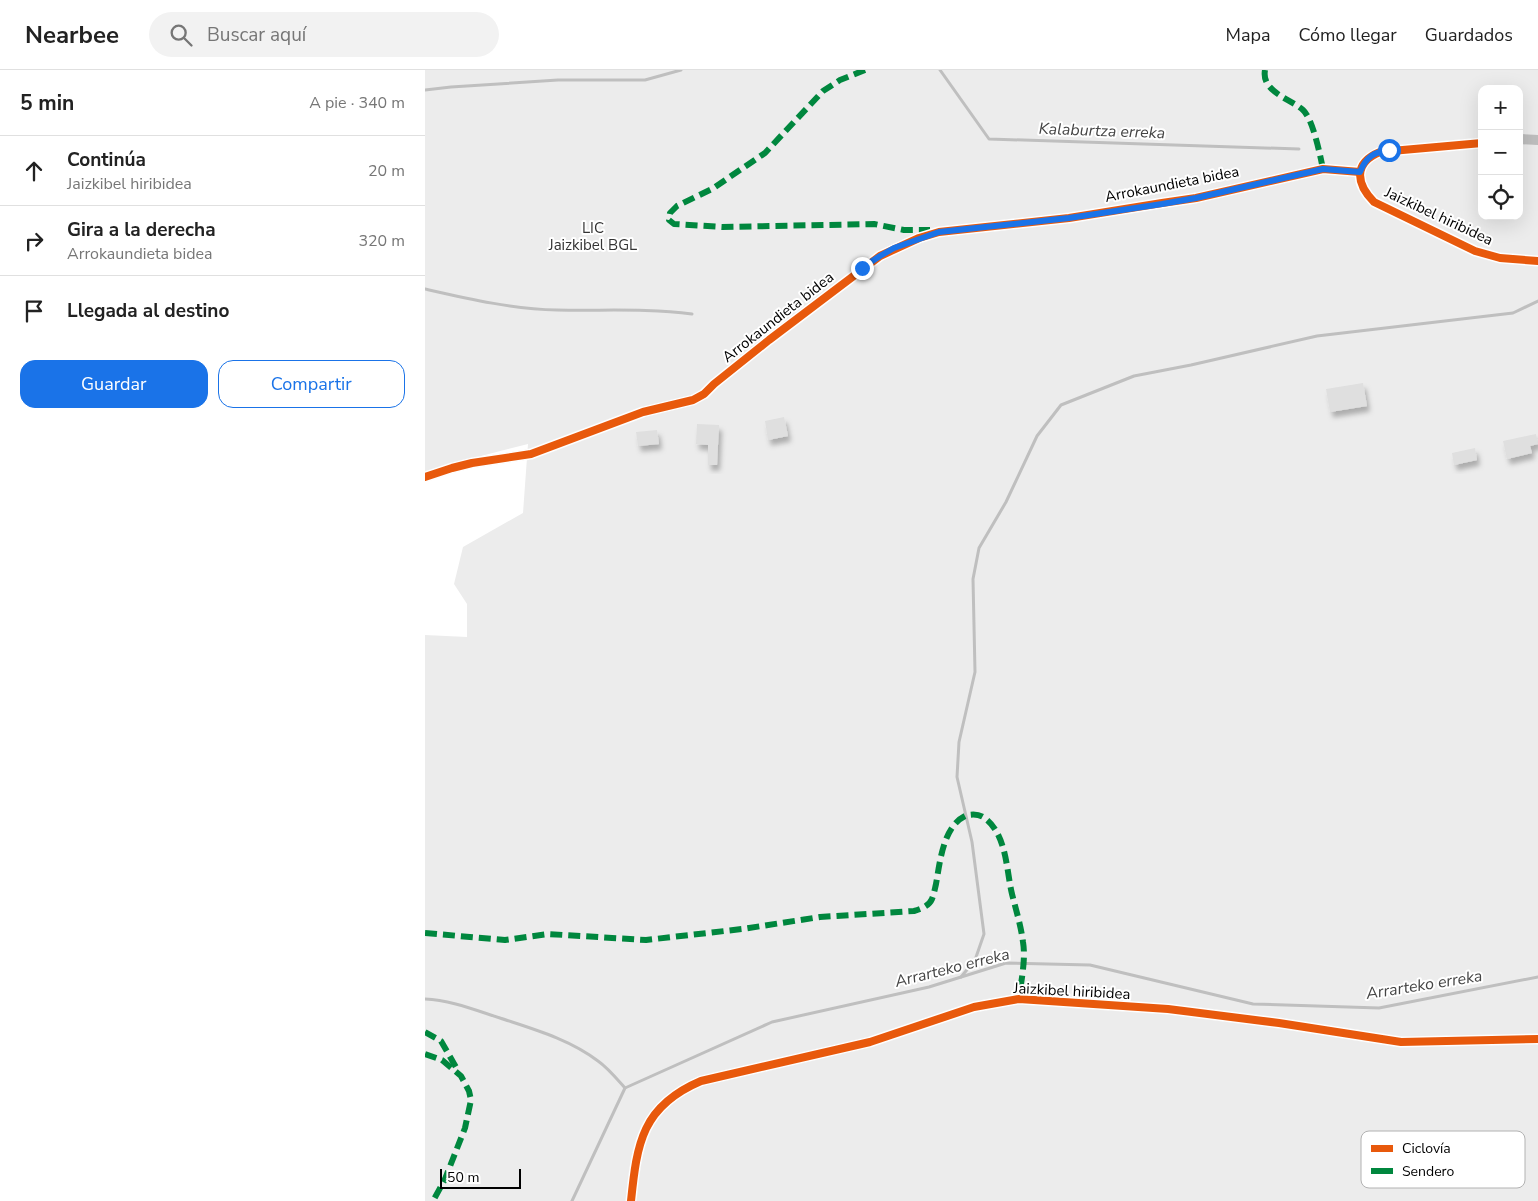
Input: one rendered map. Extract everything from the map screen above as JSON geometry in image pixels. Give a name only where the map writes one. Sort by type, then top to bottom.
[{"type":"street","points":[[1523,139],[1538,140]]},
{"type":"street","points":[[1360,172],[1364,162],[1380,152],[1478,143]]},
{"type":"street","name":"Arrokaundieta bidea","points":[[425,477],[472,463],[531,454],[643,412],[693,400],[704,394],[769,340],[868,264],[894,248],[919,238],[939,232],[1069,218],[1162,204],[1323,169],[1360,172]]},
{"type":"street","name":"Jaizkibel hiribidea","points":[[1360,172],[1361,185],[1367,195],[1386,209],[1475,251],[1500,258],[1538,261]]},
{"type":"street","name":"Jaizkibel hiribidea","points":[[631,1201],[637,1154],[644,1133],[652,1119],[663,1106],[691,1085],[701,1081],[870,1042],[974,1007],[1019,999],[1168,1009],[1279,1023],[1401,1042],[1538,1039]]},
{"type":"green space","name":"LIC Jaizkibel BGL","points":[[425,70],[1538,70],[1538,1201],[425,1201],[425,635],[467,637],[467,604],[454,584],[463,547],[523,513],[528,444],[481,456],[425,475]]},
{"type":"building","points":[[1363,383],[1367,406],[1330,412],[1326,389]]},
{"type":"building","points":[[784,417],[788,436],[768,440],[765,421]]},
{"type":"building","points":[[697,424],[719,425],[717,465],[708,465],[708,445],[696,444]]},
{"type":"building","points":[[657,430],[659,444],[638,446],[636,432]]},
{"type":"building","points":[[1536,434],[1538,444],[1530,446],[1532,453],[1507,459],[1503,441]]},
{"type":"building","points":[[1475,448],[1477,460],[1454,465],[1452,453]]},
{"type":"waterway","name":"Kalaburtza erreka","points":[[425,90],[558,80],[645,80],[681,70]]},
{"type":"waterway","name":"Kalaburtza erreka","points":[[940,70],[989,139],[1299,149]]},
{"type":"waterway","points":[[425,289],[474,300],[524,308],[658,311],[692,314]]},
{"type":"waterway","points":[[961,977],[975,960],[984,934],[972,842],[957,777],[959,742],[975,672],[973,579],[979,548],[1006,502],[1037,436],[1061,405],[1134,376],[1317,336],[1513,313],[1538,301]]},
{"type":"waterway","name":"Arrarteko erreka","points":[[572,1201],[625,1088],[772,1022],[929,987],[1006,963],[1090,965],[1253,1004],[1379,1008],[1538,977]]},
{"type":"waterway","points":[[425,999],[463,1006],[563,1041],[587,1053],[602,1064],[625,1088]]},
{"type":"marked path","points":[[865,70],[840,80],[823,91],[765,153],[712,189],[677,206],[670,213],[669,220],[674,224],[722,227],[874,224],[904,230],[930,230]]},
{"type":"marked path","points":[[1265,70],[1265,78],[1272,89],[1298,106],[1307,115],[1316,138],[1323,169]]},
{"type":"marked path","points":[[425,933],[505,940],[548,934],[646,940],[742,929],[820,917],[914,911],[927,905],[932,899],[941,856],[952,828],[965,816],[976,815],[983,817],[991,824],[997,832],[1004,852],[1024,949],[1019,999]]},
{"type":"marked path","points":[[425,1032],[441,1041],[457,1069]]},
{"type":"marked path","points":[[425,1054],[442,1060],[461,1076],[469,1091],[471,1100],[465,1128],[445,1179],[433,1201]]},
{"type":"cycle path","points":[[1478,143],[1380,152],[1365,162],[1361,168],[1361,181],[1374,202],[1475,251],[1500,258],[1538,261]]},
{"type":"cycle path","points":[[425,477],[472,463],[531,454],[643,412],[693,400],[704,394],[769,340],[880,256],[919,238],[939,232],[1069,218],[1196,198],[1323,169],[1360,172]]},
{"type":"cycle path","points":[[631,1201],[636,1161],[646,1129],[666,1102],[681,1091],[701,1081],[870,1042],[974,1007],[1019,999],[1168,1009],[1279,1023],[1401,1042],[1538,1039]]},
{"type":"route","points":[[862,268],[894,248],[939,232],[1069,218],[1162,204],[1323,169],[1360,172],[1364,162],[1371,156],[1389,150]]}]
